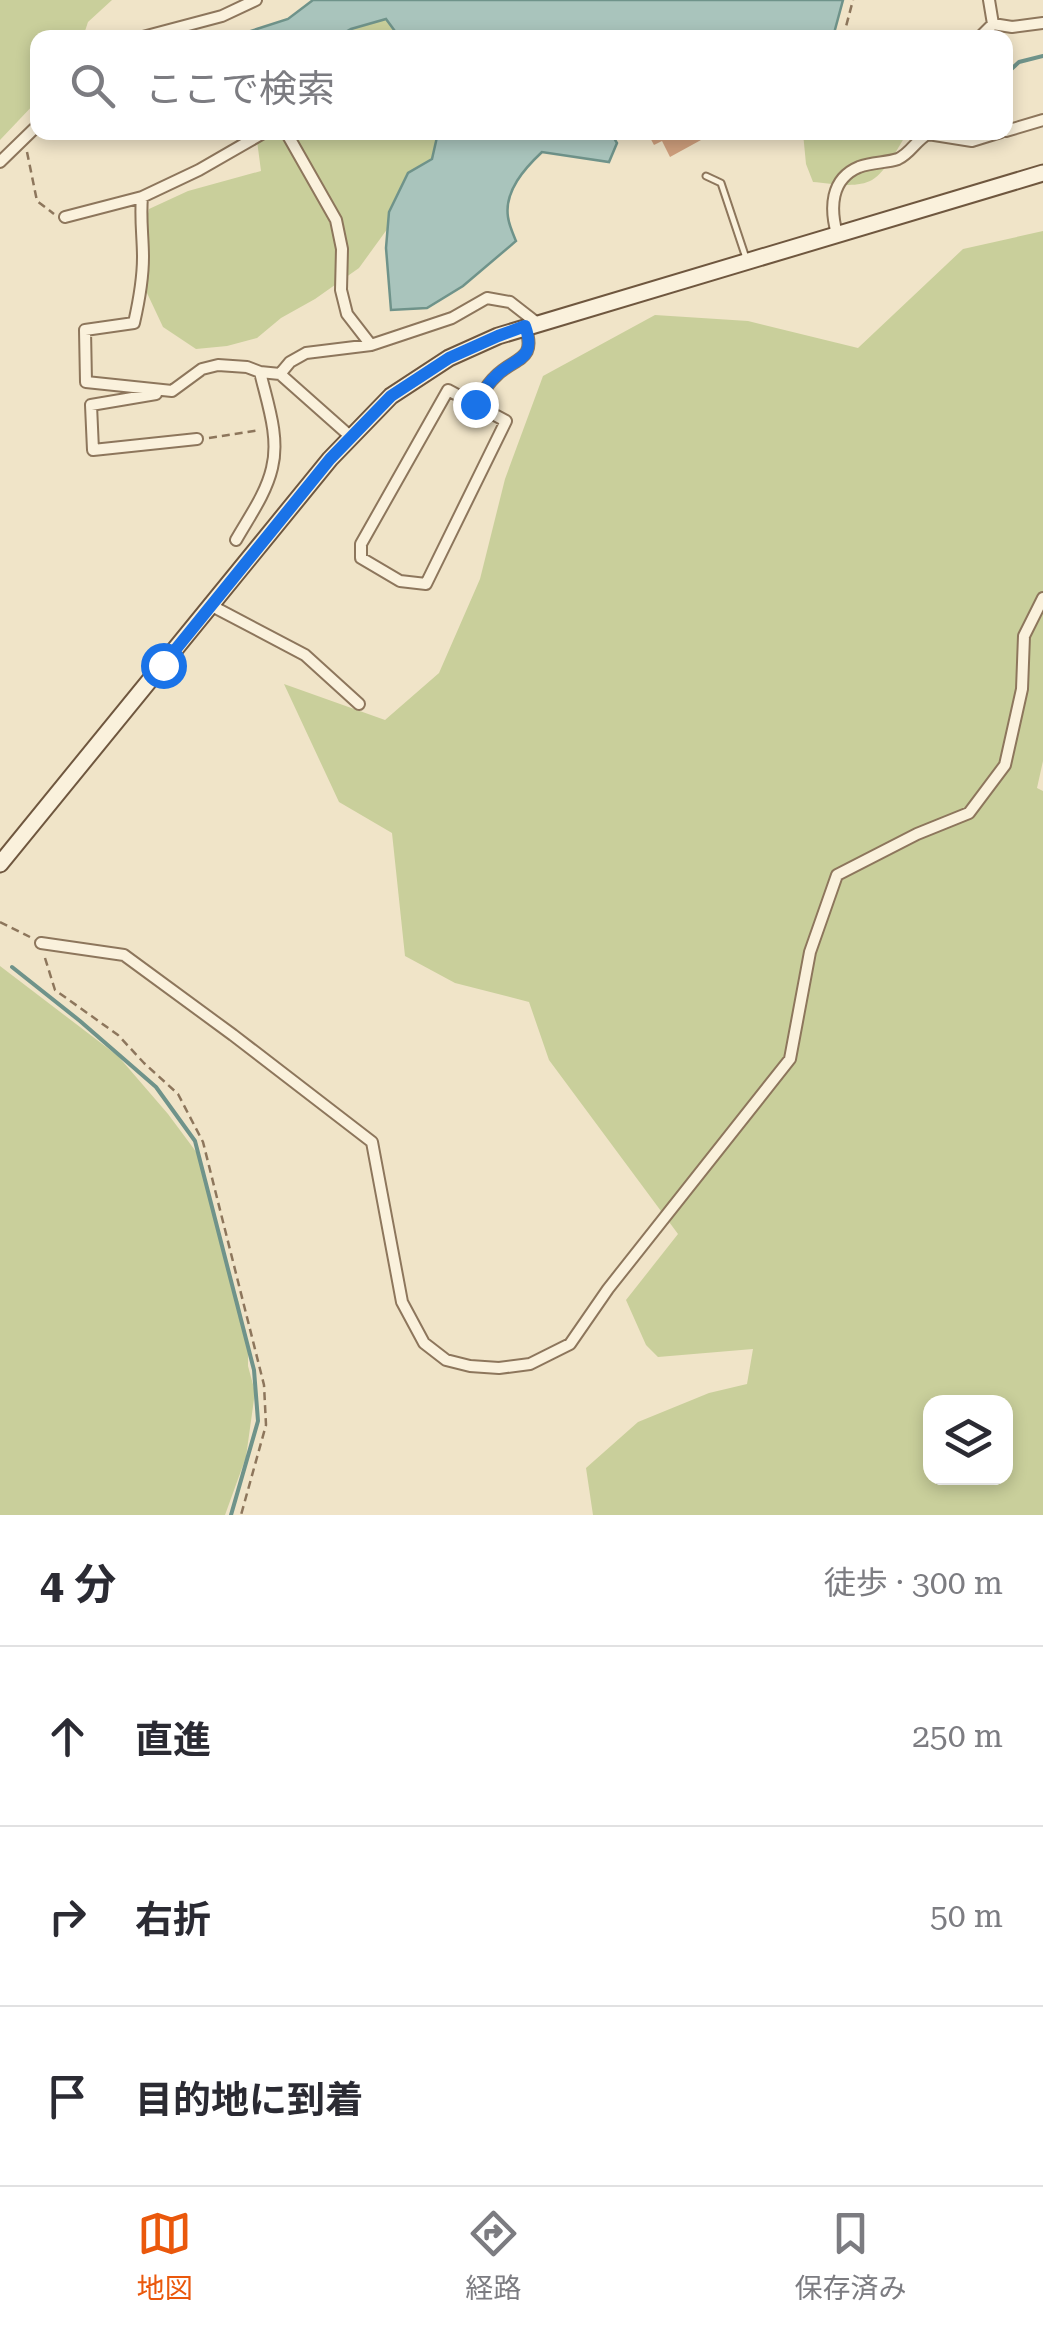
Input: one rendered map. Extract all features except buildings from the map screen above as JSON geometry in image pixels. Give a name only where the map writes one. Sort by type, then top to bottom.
[{"type":"street","points":[[170,30],[222,16],[256,0]]},
{"type":"street","points":[[989,0],[994,24]]},
{"type":"street","points":[[994,24],[1012,27],[1043,23]]},
{"type":"street","points":[[988,30],[994,24]]},
{"type":"street","points":[[1013,129],[1043,120]]},
{"type":"street","points":[[0,162],[30,133]]},
{"type":"street","points":[[65,217],[142,198],[251,140]]},
{"type":"street","points":[[291,140],[336,220],[342,249],[341,290],[347,314],[371,345]]},
{"type":"street","points":[[837,234],[832,200],[842,180],[858,167],[895,160],[917,140]]},
{"type":"street","points":[[0,864],[330,459],[391,396],[449,358],[531,324],[1043,173]]},
{"type":"street","points":[[142,198],[143,257],[134,324],[84,330],[86,382],[172,391]]},
{"type":"street","points":[[280,374],[290,362],[306,353],[371,345],[452,318],[487,298],[510,302],[531,324]]},
{"type":"street","points":[[475,404],[496,375],[521,360],[529,349],[531,324]]},
{"type":"street","points":[[197,439],[93,450],[91,404],[172,391],[202,369],[218,365],[247,366],[280,374],[351,437]]},
{"type":"street","points":[[236,540],[266,487],[274,464],[272,429],[260,372]]},
{"type":"street","points":[[448,390],[475,404],[506,421],[426,584],[400,580],[361,558],[361,544],[448,390]]},
{"type":"street","points":[[41,943],[124,956],[372,1142],[402,1302],[424,1343],[446,1360],[470,1366],[530,1364],[570,1344],[790,1059],[810,952],[837,875],[969,812],[1005,764],[1022,690],[1024,636],[1043,598]]},
{"type":"street","points":[[212,606],[305,656],[359,704]]},
{"type":"lane","points":[[706,176],[720,183],[747,260]]},
{"type":"path","points":[[845,30],[853,0]]},
{"type":"path","points":[[25,138],[37,201],[65,217]]},
{"type":"path","points":[[197,439],[272,429]]},
{"type":"path","points":[[0,922],[41,943],[56,990],[118,1034],[178,1094],[203,1142],[264,1385],[266,1425],[241,1515]]},
{"type":"green space","points":[[0,0],[112,0],[88,22],[85,30],[30,30],[30,108],[0,140]]},
{"type":"green space","points":[[386,19],[395,30],[349,30]]},
{"type":"green space","points":[[257,140],[436,140],[432,159],[389,212],[388,228],[359,268],[257,338],[196,349],[163,327],[147,293],[139,255],[149,209],[188,191],[261,171]]},
{"type":"green space","points":[[804,140],[903,140],[877,176],[866,183],[813,182]]},
{"type":"green space","points":[[1043,231],[1043,761],[1037,788],[1043,791],[1043,1515],[593,1515],[586,1468],[638,1422],[709,1393],[747,1384],[753,1349],[658,1357],[646,1345],[626,1300],[678,1234],[549,1060],[529,1002],[455,983],[405,956],[392,833],[339,802],[284,684],[385,720],[439,673],[480,579],[505,479],[543,376],[655,315],[748,321],[858,348],[963,249]]},
{"type":"green space","points":[[0,966],[118,1056],[197,1153],[239,1303],[255,1392],[246,1457],[225,1515],[0,1515]]},
{"type":"water","points":[[313,0],[843,0],[835,30],[394,30],[386,19],[349,30],[254,30],[288,19]]},
{"type":"water","points":[[436,140],[617,143],[609,162],[542,152],[523,173],[509,198],[508,217],[516,241],[463,286],[427,308],[391,310],[386,248],[389,212],[408,173],[432,159]]},
{"type":"waterway","points":[[1013,68],[1019,62],[1043,56]]},
{"type":"waterway","points":[[12,967],[156,1087],[195,1141],[254,1370],[258,1421],[231,1515]]},
{"type":"route","points":[[163,665],[330,459],[391,396],[449,358],[525,326],[529,349],[521,360],[496,375],[475,404]]}]
